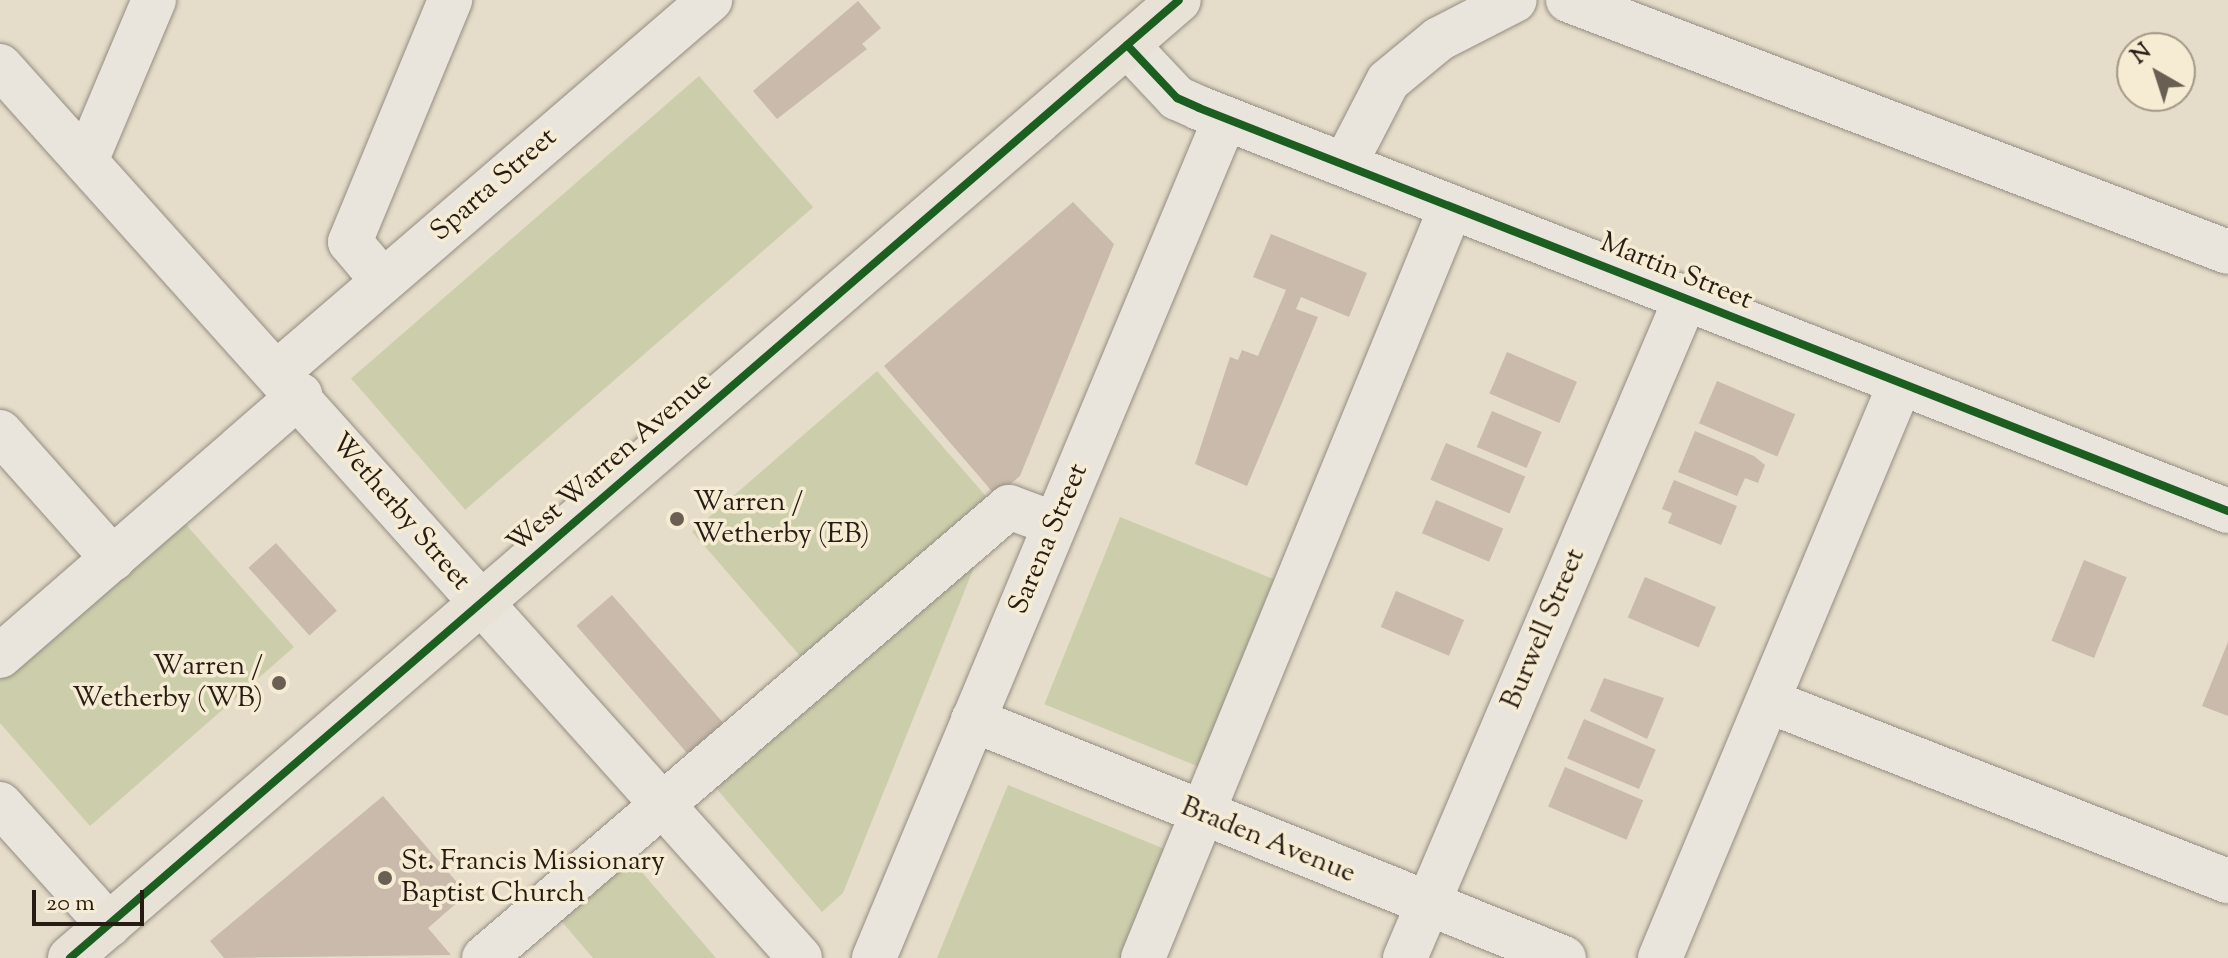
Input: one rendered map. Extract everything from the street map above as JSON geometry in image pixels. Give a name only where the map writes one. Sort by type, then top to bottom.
[{"type":"main road","name":"West Warren Avenue","points":[[70,958],[1179,0]]},
{"type":"street","points":[[86,161],[154,0]]},
{"type":"street","points":[[383,281],[350,242],[450,0]]},
{"type":"street","name":"Sparta Street","points":[[0,656],[113,559],[290,383],[383,281],[710,0]]},
{"type":"street","points":[[1345,164],[1388,81],[1439,39],[1515,0]]},
{"type":"street","points":[[1568,0],[2228,252]]},
{"type":"street","name":"Martin Street","points":[[1127,45],[1177,98],[1225,119],[2228,511]]},
{"type":"street","name":"Wetherby Street","points":[[0,66],[290,383],[480,604],[800,958]]},
{"type":"street","name":"Sarena Street","points":[[874,958],[1225,119]]},
{"type":"street","points":[[1143,958],[1451,207]]},
{"type":"street","name":"Burwell Street","points":[[1405,958],[1685,300]]},
{"type":"street","points":[[1660,958],[1900,384]]},
{"type":"street","points":[[0,432],[113,559]]},
{"type":"street","points":[[484,958],[1009,507],[1055,524]]},
{"type":"street","points":[[1768,701],[2228,881]]},
{"type":"street","name":"Braden Avenue","points":[[973,720],[1202,815],[1564,958]]},
{"type":"street","points":[[0,804],[109,925]]},
{"type":"green space","points":[[699,76],[813,207],[465,510],[351,378]]},
{"type":"green space","points":[[877,371],[990,501],[805,662],[692,532]]},
{"type":"green space","points":[[1120,517],[1279,581],[1204,769],[1044,704]]},
{"type":"green space","points":[[182,520],[294,647],[90,826],[0,723],[0,680]]},
{"type":"green space","points":[[981,550],[843,893],[822,912],[710,781]]},
{"type":"green space","points":[[1008,785],[1172,852],[1128,958],[937,958]]},
{"type":"green space","points":[[627,855],[716,958],[593,958],[557,916]]},
{"type":"building","points":[[858,1],[881,28],[862,44],[867,49],[777,119],[753,91]]},
{"type":"building","points":[[1073,202],[1114,244],[1020,476],[996,496],[884,366]]},
{"type":"building","points":[[1271,234],[1367,273],[1349,317],[1301,297],[1296,309],[1318,317],[1247,486],[1195,464],[1230,357],[1238,360],[1242,350],[1258,356],[1286,290],[1253,277]]},
{"type":"building","points":[[1507,352],[1577,382],[1559,423],[1489,393]]},
{"type":"building","points":[[1717,381],[1795,414],[1777,457],[1699,423]]},
{"type":"building","points":[[1492,411],[1542,432],[1526,468],[1477,447]]},
{"type":"building","points":[[1695,431],[1754,456],[1765,465],[1758,483],[1745,478],[1737,496],[1678,472]]},
{"type":"building","points":[[1446,443],[1525,477],[1510,513],[1430,480]]},
{"type":"building","points":[[1674,480],[1737,506],[1721,545],[1668,523],[1672,513],[1662,509]]},
{"type":"building","points":[[1436,500],[1503,529],[1489,562],[1422,533]]},
{"type":"building","points":[[276,543],[337,611],[309,635],[249,568]]},
{"type":"building","points":[[2084,560],[2127,577],[2094,658],[2051,641]]},
{"type":"building","points":[[1645,577],[1716,607],[1699,648],[1628,618]]},
{"type":"building","points":[[1396,591],[1464,620],[1449,656],[1381,627]]},
{"type":"building","points":[[612,595],[723,723],[687,753],[577,626]]},
{"type":"building","points":[[2228,642],[2228,716],[2202,706]]},
{"type":"building","points":[[1604,678],[1664,698],[1647,739],[1590,711]]},
{"type":"building","points":[[1584,719],[1656,749],[1639,789],[1567,759]]},
{"type":"building","points":[[1565,767],[1643,800],[1626,840],[1548,807]]},
{"type":"building","name":"St. Francis Missionary Baptist Church","points":[[383,796],[467,894],[428,928],[451,955],[224,958],[210,941]]},
{"type":"cycle path","points":[[70,958],[1179,0]]},
{"type":"cycle path","points":[[1127,45],[1177,98],[1199,108],[2228,511]]},
{"type":"place","name":"Warren / Wetherby (EB)","points":[[677,519]]},
{"type":"place","name":"Warren / Wetherby (WB)","points":[[279,683]]},
{"type":"place","name":"St. Francis Missionary Baptist Church","points":[[385,878]]}]
